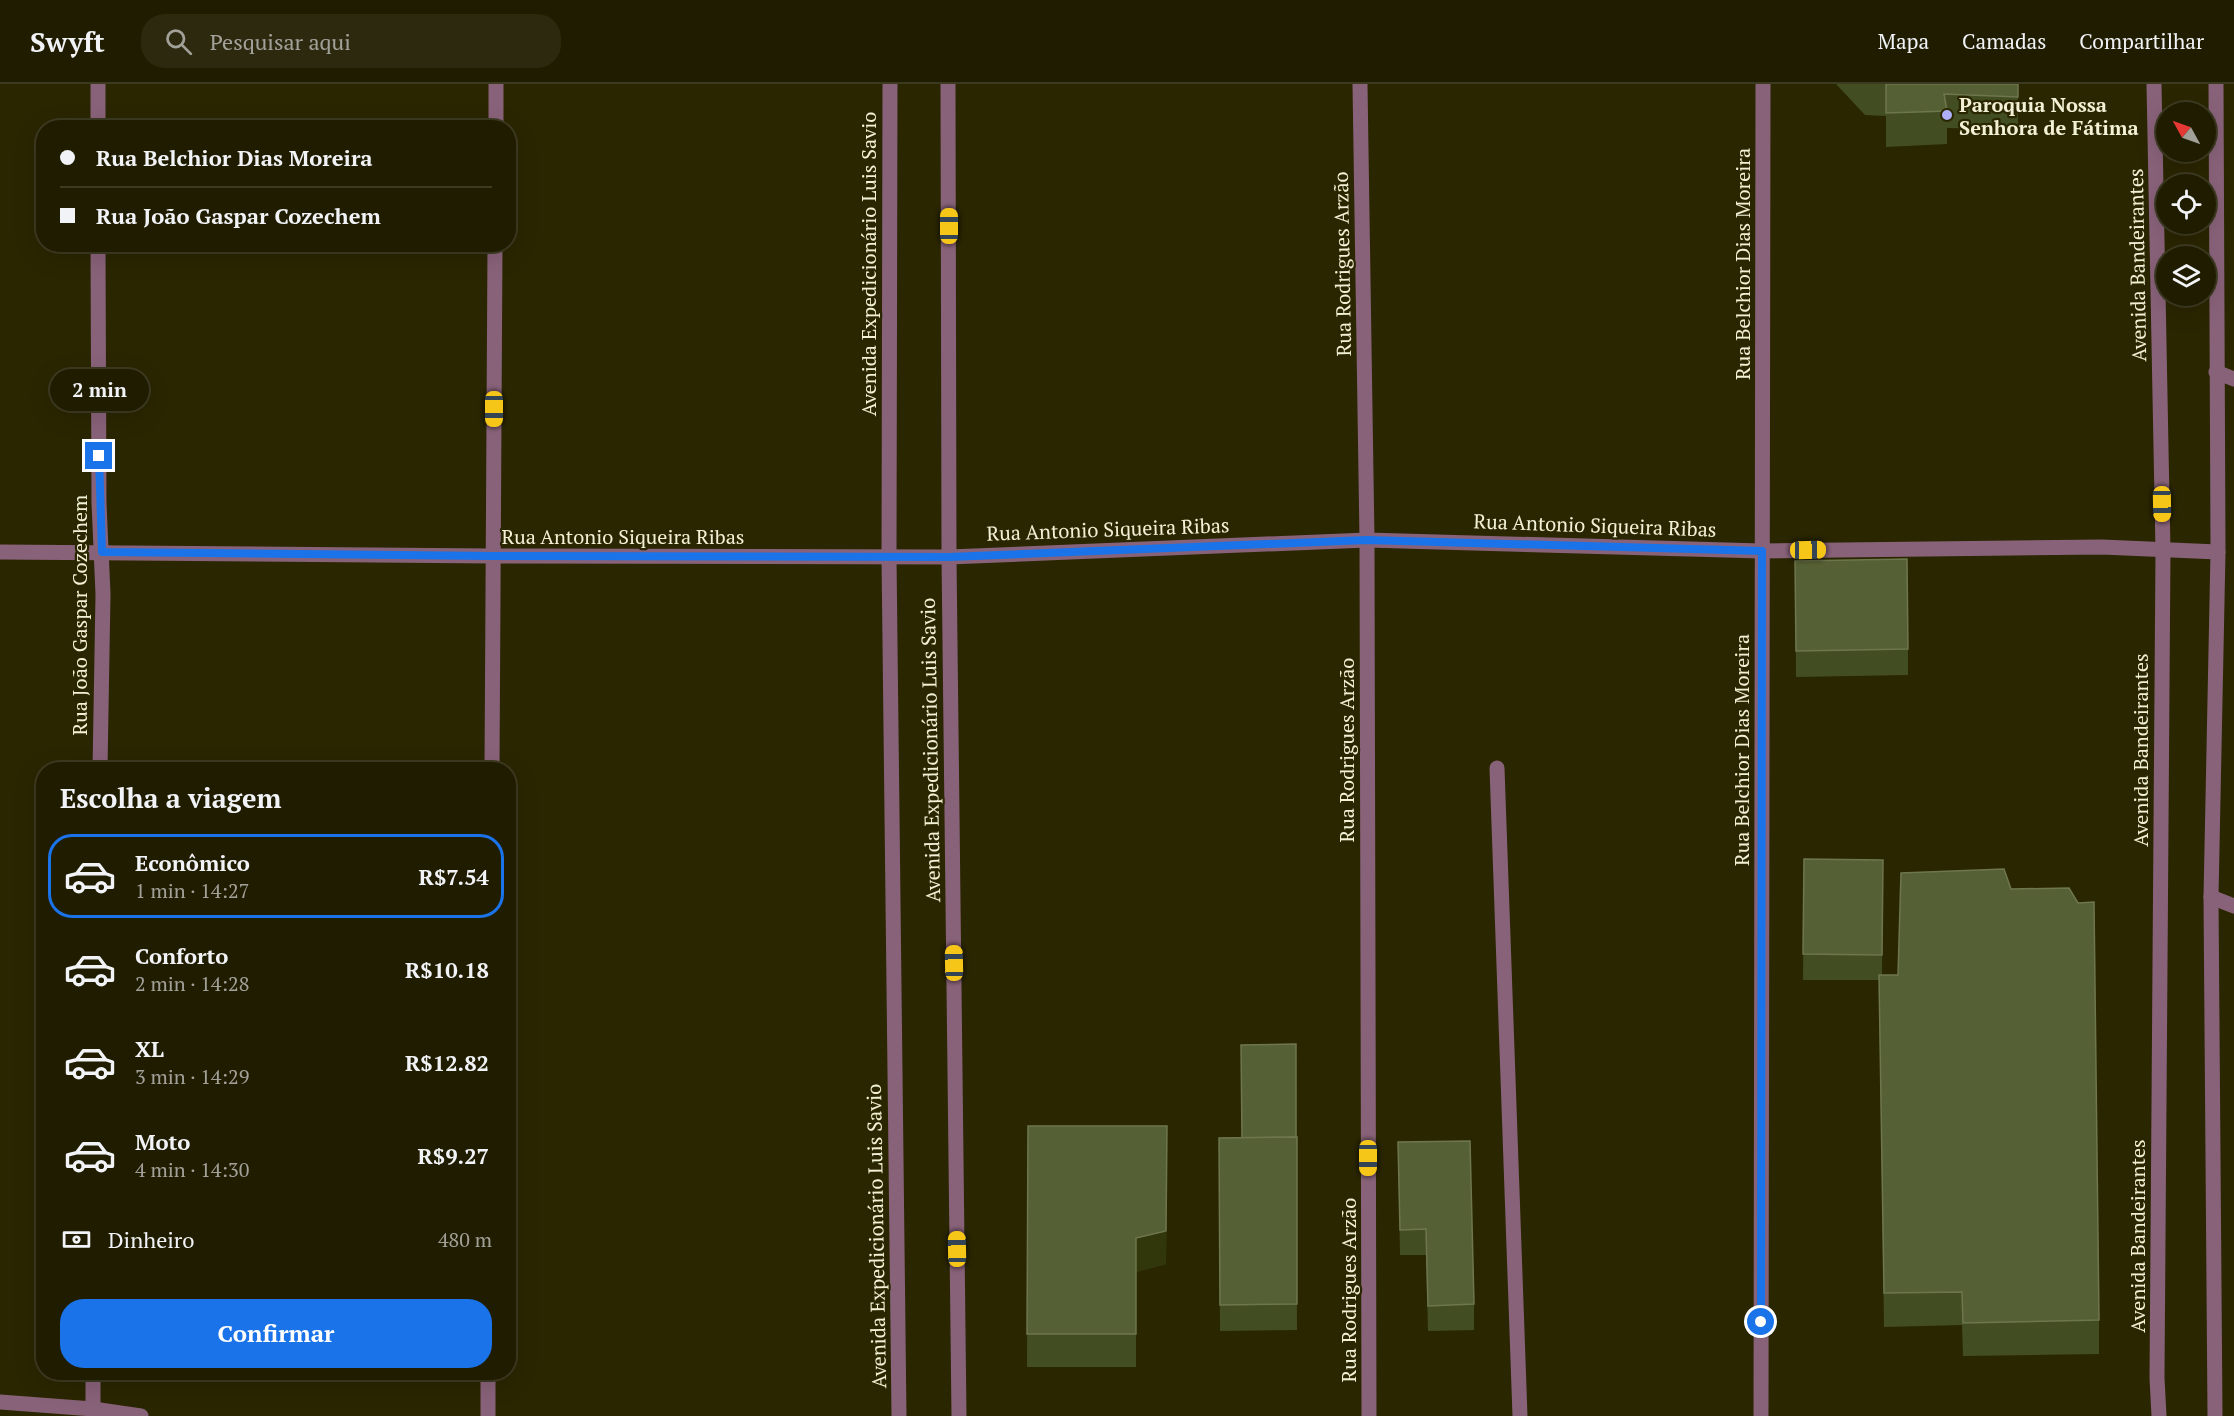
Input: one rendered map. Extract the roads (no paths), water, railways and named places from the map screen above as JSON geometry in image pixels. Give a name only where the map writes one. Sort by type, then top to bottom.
[{"type":"street","points":[[98,84],[98,120]]},
{"type":"street","points":[[496,84],[496,120]]},
{"type":"street","name":"Avenida Expedicionário Luis Savio","points":[[890,84],[889,557],[899,1416]]},
{"type":"street","name":"Avenida Expedicionário Luis Savio","points":[[948,84],[949,557],[960,1416]]},
{"type":"street","name":"Rua Rodrigues Arzão","points":[[1360,84],[1367,540],[1369,1416]]},
{"type":"street","name":"Rua Belchior Dias Moreira","points":[[1761,1416],[1763,84]]},
{"type":"street","name":"Avenida Bandeirantes","points":[[2154,84],[2163,551],[2157,1378],[2159,1416]]},
{"type":"street","points":[[2215,1416],[2211,897],[2218,552],[2216,84]]},
{"type":"street","name":"Rua João Gaspar Cozechem","points":[[98,252],[99,503],[102,552],[100,762]]},
{"type":"street","points":[[492,762],[495,252]]},
{"type":"street","points":[[2216,372],[2234,379]]},
{"type":"street","name":"Rua Antonio Siqueira Ribas","points":[[0,552],[949,557],[1367,540],[1762,551],[2102,547],[2218,552]]},
{"type":"street","points":[[1497,768],[1520,1416]]},
{"type":"street","points":[[2211,897],[2234,906]]},
{"type":"street","points":[[93,1380],[93,1409]]},
{"type":"street","points":[[488,1380],[488,1416]]},
{"type":"street","points":[[0,1402],[93,1409],[141,1416]]},
{"type":"place","name":"Paroquia Nossa Senhora de Fátima","points":[[1947,115]]}]
